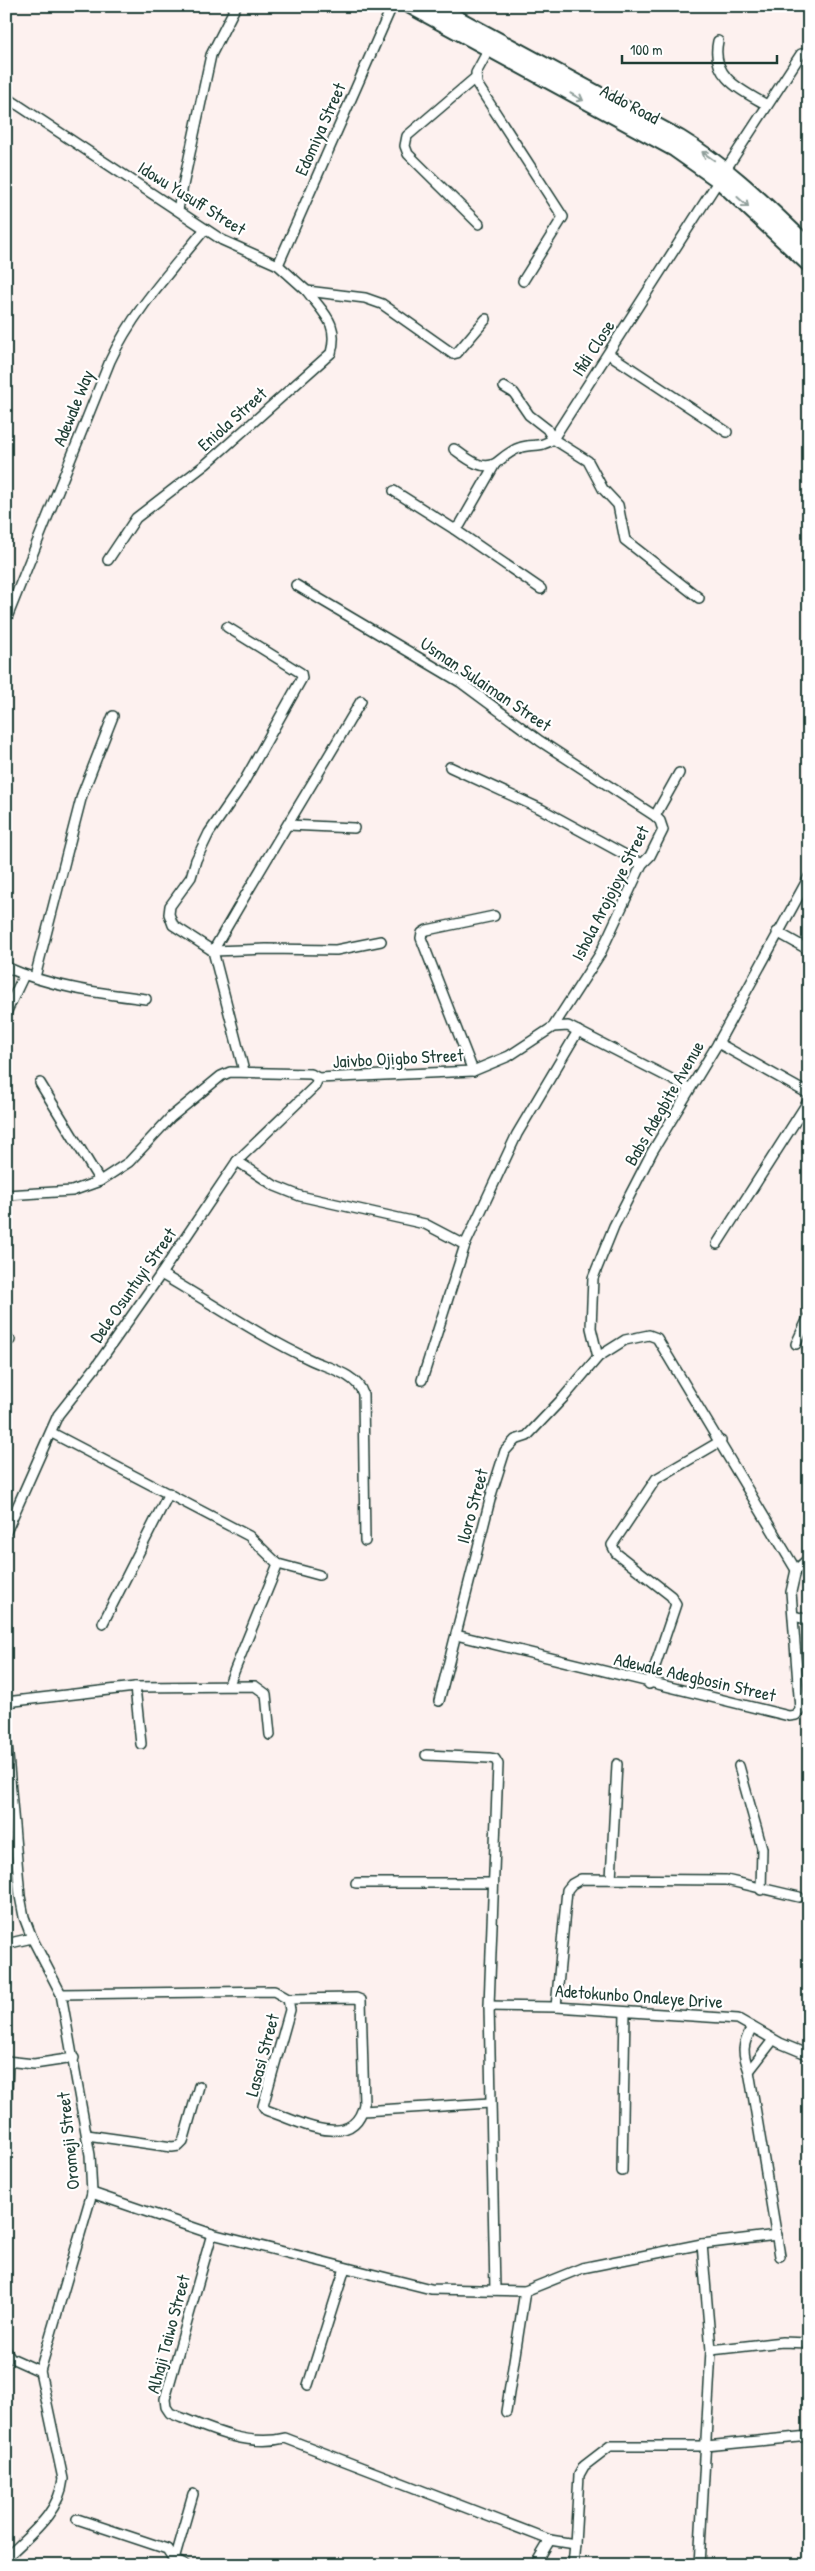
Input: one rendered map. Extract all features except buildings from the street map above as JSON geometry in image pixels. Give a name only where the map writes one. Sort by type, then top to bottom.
[{"type":"main road","name":"Addo Road","points":[[411,6],[723,175],[809,264]]},
{"type":"main road","name":"Addo Road","points":[[434,6],[679,138],[809,247]]},
{"type":"street","points":[[178,209],[211,56],[236,6]]},
{"type":"street","name":"Edomiya Street","points":[[278,265],[392,6]]},
{"type":"street","points":[[718,41],[715,52],[722,75],[734,86],[768,106]]},
{"type":"street","points":[[479,224],[408,154],[405,146],[407,136],[475,78],[489,49]]},
{"type":"street","name":"Ifidi Close","points":[[553,439],[801,54]]},
{"type":"street","points":[[475,78],[562,217],[561,223],[523,280]]},
{"type":"street","name":"Idowu Yusuff Street","points":[[6,97],[178,209],[222,240],[278,265],[307,291]]},
{"type":"street","name":"Adewale Way","points":[[6,620],[8,607],[122,334],[138,311],[205,229]]},
{"type":"street","points":[[307,291],[365,298],[382,304],[453,354],[457,353],[486,319]]},
{"type":"street","name":"Eniola Street","points":[[108,560],[136,518],[206,464],[330,353],[334,340],[334,327],[307,291]]},
{"type":"street","points":[[609,354],[727,432]]},
{"type":"street","points":[[504,387],[514,393],[529,415],[547,429],[553,439],[588,461],[603,489],[618,506],[625,540],[699,598]]},
{"type":"street","points":[[454,529],[460,525],[495,464],[505,455],[522,447],[538,447],[553,439]]},
{"type":"street","points":[[454,449],[476,463],[486,466],[495,464]]},
{"type":"street","points":[[394,491],[454,529],[541,590]]},
{"type":"street","name":"Usman Sulaiman Street","points":[[296,585],[460,682],[540,741],[655,816]]},
{"type":"street","points":[[227,627],[301,672],[302,678],[242,786],[209,833],[191,877],[170,906],[169,914],[173,925],[213,951],[266,949],[336,950],[381,941]]},
{"type":"street","points":[[244,1070],[213,951],[271,848],[288,825],[362,701]]},
{"type":"street","points":[[35,977],[82,796],[113,716]]},
{"type":"street","points":[[450,768],[541,809],[642,864]]},
{"type":"street","name":"Ishola Arojojoye Street","points":[[554,1026],[600,954],[642,864],[650,856],[663,830],[660,821],[655,816],[679,774]]},
{"type":"street","points":[[288,825],[354,828]]},
{"type":"street","name":"Babs Adegbite Avenue","points":[[598,1357],[591,1328],[593,1278],[614,1226],[652,1152],[718,1042],[809,877]]},
{"type":"street","points":[[473,1071],[421,938],[422,933],[427,930],[494,916]]},
{"type":"street","points":[[777,932],[809,950]]},
{"type":"street","points":[[6,966],[24,975],[83,991],[146,999]]},
{"type":"street","points":[[6,1013],[24,975]]},
{"type":"street","points":[[554,1026],[568,1026],[689,1088]]},
{"type":"street","name":"Jaivbo Ojigbo Street","points":[[6,1195],[72,1191],[100,1181],[129,1162],[172,1116],[221,1076],[230,1072],[244,1070],[311,1074],[318,1078],[473,1071],[509,1056],[554,1026]]},
{"type":"street","points":[[422,1380],[465,1245],[517,1134],[578,1031]]},
{"type":"street","points":[[718,1042],[809,1094]]},
{"type":"street","name":"Dele Osuntuyi Street","points":[[6,1532],[52,1433],[58,1415],[96,1368],[237,1161],[315,1086],[318,1078]]},
{"type":"street","points":[[40,1082],[100,1181]]},
{"type":"street","points":[[717,1244],[809,1100]]},
{"type":"street","points":[[237,1161],[274,1186],[300,1196],[425,1224],[465,1245]]},
{"type":"street","points":[[161,1274],[304,1356],[354,1380],[360,1386],[363,1394],[365,1541]]},
{"type":"street","points":[[796,1344],[809,1316]]},
{"type":"street","name":"Iloro Street","points":[[439,1701],[492,1492],[505,1451],[515,1440],[527,1436],[598,1357],[625,1340],[649,1335],[657,1338],[721,1441]]},
{"type":"street","points":[[52,1433],[249,1536],[278,1564],[319,1575]]},
{"type":"street","points":[[649,1684],[676,1604],[671,1596],[616,1553],[612,1545],[656,1479],[721,1441],[796,1570],[809,1558]]},
{"type":"street","points":[[103,1622],[169,1493]]},
{"type":"street","points":[[229,1684],[278,1564]]},
{"type":"street","name":"Adewale Adegbosin Street","points":[[456,1635],[649,1684],[789,1716],[796,1715],[800,1709],[791,1592],[796,1570]]},
{"type":"street","points":[[794,1616],[809,1620]]},
{"type":"street","points":[[6,1702],[135,1687],[229,1684],[255,1686],[266,1694],[270,1735]]},
{"type":"street","points":[[135,1687],[141,1744]]},
{"type":"street","name":"Oromeji Street","points":[[6,1732],[20,1896],[24,1917],[32,1938],[61,1994],[87,2136],[92,2193],[40,2371],[63,2479],[62,2488],[52,2514],[6,2558]]},
{"type":"street","points":[[426,1755],[489,1758],[495,1759],[498,1764],[489,2006],[495,2290]]},
{"type":"street","points":[[611,1879],[616,1764]]},
{"type":"street","points":[[739,1766],[762,1848],[761,1890]]},
{"type":"street","points":[[556,2007],[567,1890],[581,1878],[726,1880],[761,1890],[799,1897]]},
{"type":"street","points":[[356,1883],[493,1883]]},
{"type":"street","points":[[6,1944],[32,1938]]},
{"type":"street","name":"Lasasi Street","points":[[61,1994],[274,1992],[288,1999],[290,2010],[263,2106],[266,2110],[315,2127],[340,2132],[351,2126],[363,2111]]},
{"type":"street","points":[[288,1999],[356,1998],[361,2000],[363,2111],[490,2103]]},
{"type":"street","name":"Adetokunbo Onaleye Drive","points":[[489,2006],[556,2007],[738,2019],[773,2040],[809,2055]]},
{"type":"street","points":[[622,2172],[625,2012]]},
{"type":"street","points":[[752,2027],[743,2042],[744,2057],[749,2071],[780,2256]]},
{"type":"street","points":[[749,2071],[773,2040]]},
{"type":"street","points":[[6,2117],[7,2061],[34,2064],[74,2058]]},
{"type":"street","points":[[87,2136],[172,2147],[179,2146],[183,2142],[199,2086]]},
{"type":"street","points":[[92,2193],[212,2234],[431,2289],[525,2291],[582,2268],[702,2244],[777,2235]]},
{"type":"street","name":"Alhaji Taiwo Street","points":[[212,2234],[165,2399],[166,2407],[170,2413],[225,2434],[251,2439],[285,2438],[550,2540]]},
{"type":"street","points":[[699,2565],[711,2350],[702,2244]]},
{"type":"street","points":[[308,2384],[345,2268]]},
{"type":"street","points":[[506,2412],[525,2291]]},
{"type":"street","points":[[711,2350],[782,2342],[809,2344]]},
{"type":"street","points":[[6,2351],[11,2358],[40,2371]]},
{"type":"street","points":[[573,2565],[578,2475],[584,2466],[606,2447],[706,2446],[809,2436]]},
{"type":"street","points":[[174,2560],[193,2494]]},
{"type":"street","points":[[77,2519],[167,2549],[174,2560],[185,2565]]},
{"type":"street","points":[[535,2565],[550,2540],[574,2544]]}]
